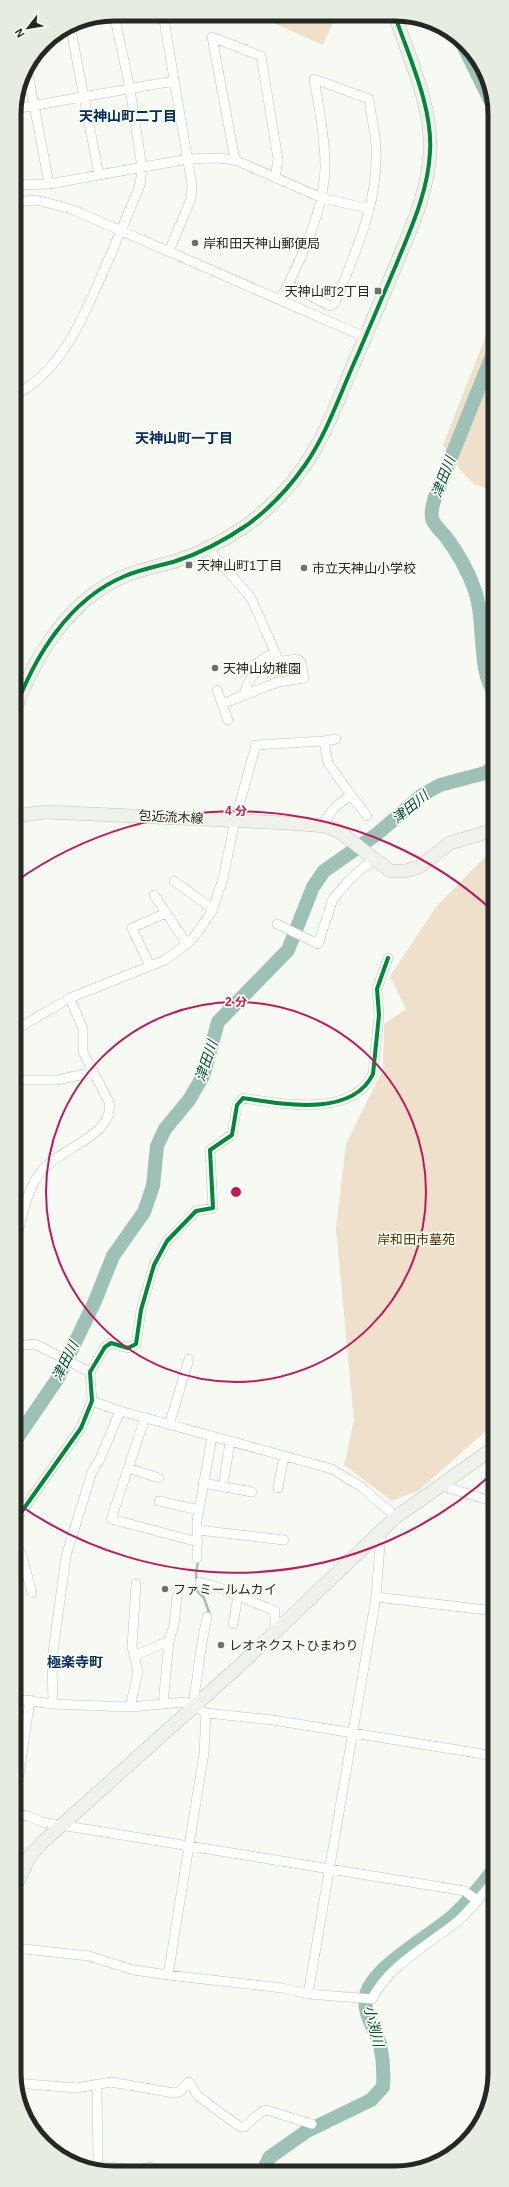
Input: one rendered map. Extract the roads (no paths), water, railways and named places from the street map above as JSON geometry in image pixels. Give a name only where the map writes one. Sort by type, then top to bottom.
[{"type":"street","points":[[21,392],[30,386],[50,368],[81,324],[140,185],[142,168],[130,89],[115,21]]},
{"type":"street","points":[[164,21],[192,185],[191,199],[169,252]]},
{"type":"street","points":[[21,694],[50,641],[66,621],[92,595],[125,576],[177,560],[208,548],[226,538],[261,514],[295,479],[316,447],[414,222],[422,197],[430,150],[429,125],[424,102],[397,21]]},
{"type":"street","points":[[71,32],[99,175]]},
{"type":"street","points":[[235,160],[212,37],[261,56],[278,159],[275,178]]},
{"type":"street","points":[[29,78],[48,184]]},
{"type":"street","points":[[280,300],[312,226],[322,198],[325,169],[324,140],[314,79],[369,99],[376,147],[376,170],[370,209],[363,234],[335,302],[330,306],[288,284]]},
{"type":"street","points":[[21,108],[174,81]]},
{"type":"street","points":[[21,185],[48,184],[188,159],[218,158],[235,160],[322,198],[370,209]]},
{"type":"street","points":[[21,201],[36,200],[71,209],[365,337]]},
{"type":"street","points":[[208,548],[250,598],[279,661]]},
{"type":"street","points":[[252,666],[276,652]]},
{"type":"street","points":[[222,704],[278,682],[304,678],[301,662],[297,659],[273,662],[256,671],[246,686],[244,695]]},
{"type":"street","points":[[217,690],[228,720]]},
{"type":"street","points":[[21,1026],[70,998],[150,966],[173,955],[187,944],[212,910],[223,879],[235,820],[256,745],[336,739]]},
{"type":"street","points":[[324,740],[328,763],[366,816]]},
{"type":"street","points":[[321,826],[334,807],[351,795]]},
{"type":"street","name":"包近流木線","points":[[21,815],[46,812],[235,820],[321,826],[340,832],[390,871],[406,871],[419,867],[450,843],[488,832]]},
{"type":"street","points":[[277,924],[318,944],[333,899],[371,856]]},
{"type":"street","points":[[174,881],[209,906],[212,910]]},
{"type":"street","points":[[154,895],[187,944]]},
{"type":"street","points":[[150,966],[132,928],[166,914]]},
{"type":"street","points":[[21,1513],[81,1428],[92,1401],[90,1372],[105,1347],[111,1343],[128,1348],[136,1344],[141,1310],[154,1265],[167,1241],[196,1210],[213,1208],[210,1150],[232,1135],[237,1105],[243,1098],[282,1105],[327,1104],[356,1093],[369,1081],[373,1074],[379,1015],[377,988],[388,958]]},
{"type":"street","points":[[21,1225],[34,1183],[42,1170],[70,1149],[101,1129],[107,1120],[110,1110],[109,1102],[83,1052],[83,1029],[70,998]]},
{"type":"street","points":[[21,1080],[57,1080],[94,1072]]},
{"type":"street","points":[[21,1345],[35,1344],[90,1372]]},
{"type":"street","points":[[168,1425],[189,1359]]},
{"type":"street","points":[[92,1401],[168,1425],[332,1469],[360,1486],[396,1517]]},
{"type":"street","points":[[54,1704],[52,1659],[66,1556],[92,1472],[99,1461],[120,1411]]},
{"type":"street","points":[[145,1418],[111,1519],[198,1542]]},
{"type":"street","points":[[197,1558],[199,1510],[212,1437]]},
{"type":"street","points":[[224,1479],[230,1442]]},
{"type":"street","points":[[21,1875],[30,1856],[63,1824],[200,1709],[275,1632],[396,1517],[488,1452]]},
{"type":"street","points":[[278,1488],[284,1456]]},
{"type":"street","points":[[128,1468],[159,1478]]},
{"type":"street","points":[[203,1483],[252,1492]]},
{"type":"street","points":[[442,1486],[488,1500]]},
{"type":"street","points":[[159,1501],[199,1510]]},
{"type":"street","points":[[198,1530],[284,1540]]},
{"type":"street","points":[[308,1994],[376,1597],[381,1532]]},
{"type":"street","points":[[21,1552],[32,1592]]},
{"type":"street","points":[[200,1582],[275,1611],[275,1632]]},
{"type":"street","points":[[130,1707],[138,1672],[132,1647],[136,1584]]},
{"type":"street","points":[[163,1704],[171,1659],[170,1641],[178,1626],[177,1596]]},
{"type":"street","points":[[233,1624],[238,1596]]},
{"type":"street","points":[[376,1597],[488,1609]]},
{"type":"street","points":[[168,1975],[204,1753],[200,1709],[194,1696],[196,1660],[207,1617]]},
{"type":"street","points":[[134,1656],[164,1643]]},
{"type":"street","points":[[21,1699],[54,1704],[130,1707],[185,1702],[200,1709],[488,1755]]},
{"type":"street","points":[[21,1761],[30,1700]]},
{"type":"street","points":[[21,1815],[28,1816],[42,1822],[63,1824],[465,1891],[476,1900]]},
{"type":"street","points":[[21,1949],[89,1956],[134,1970],[168,1975],[282,1988],[308,1994],[372,1999],[376,1990],[415,1952],[459,1920],[488,1887]]},
{"type":"street","points":[[22,2084],[64,2088],[97,2086],[111,2082],[174,2093],[179,2092],[189,2082],[198,2096],[240,2127],[244,2127],[260,2113],[266,2110],[312,2124]]},
{"type":"street","points":[[97,2086],[98,2164]]},
{"type":"waterway","name":"津田川","points":[[471,61],[485,89]]},
{"type":"waterway","name":"津田川","points":[[488,366],[432,507],[432,518],[434,524],[446,537],[458,555],[469,575],[478,600],[483,657],[488,679]]},
{"type":"waterway","name":"津田川","points":[[21,1432],[58,1378],[95,1301],[113,1256],[144,1212],[153,1186],[157,1146],[165,1129],[189,1100],[203,1076],[218,1022],[288,950],[313,887],[324,871],[377,834],[422,795],[440,785],[488,771]]},
{"type":"waterway","points":[[198,1562],[196,1572],[197,1591],[204,1598],[210,1615]]},
{"type":"waterway","name":"小渕川","points":[[265,2166],[270,2157],[307,2131],[371,2100],[383,2087],[383,2066],[380,2044],[367,2014],[365,2002],[366,1995],[371,1984],[380,1973],[405,1951],[455,1914],[471,1898],[488,1877]]},
{"type":"place","name":"岸和田天神山郵便局","points":[[195,243]]},
{"type":"place","name":"天神山町2丁目","points":[[378,291]]},
{"type":"place","name":"天神山町1丁目","points":[[189,565]]},
{"type":"place","name":"市立天神山小学校","points":[[304,568]]},
{"type":"place","name":"天神山幼稚園","points":[[215,668]]},
{"type":"place","name":"ファミールムカイ","points":[[165,1589]]},
{"type":"place","name":"レオネクストひまわり","points":[[221,1645]]},
{"type":"district","name":"天神山町二丁目","points":[[128,116]]},
{"type":"district","name":"天神山町一丁目","points":[[184,438]]},
{"type":"district","name":"極楽寺町","points":[[75,1662]]},
{"type":"park label","name":"岸和田市墓苑","points":[[416,1239]]}]
